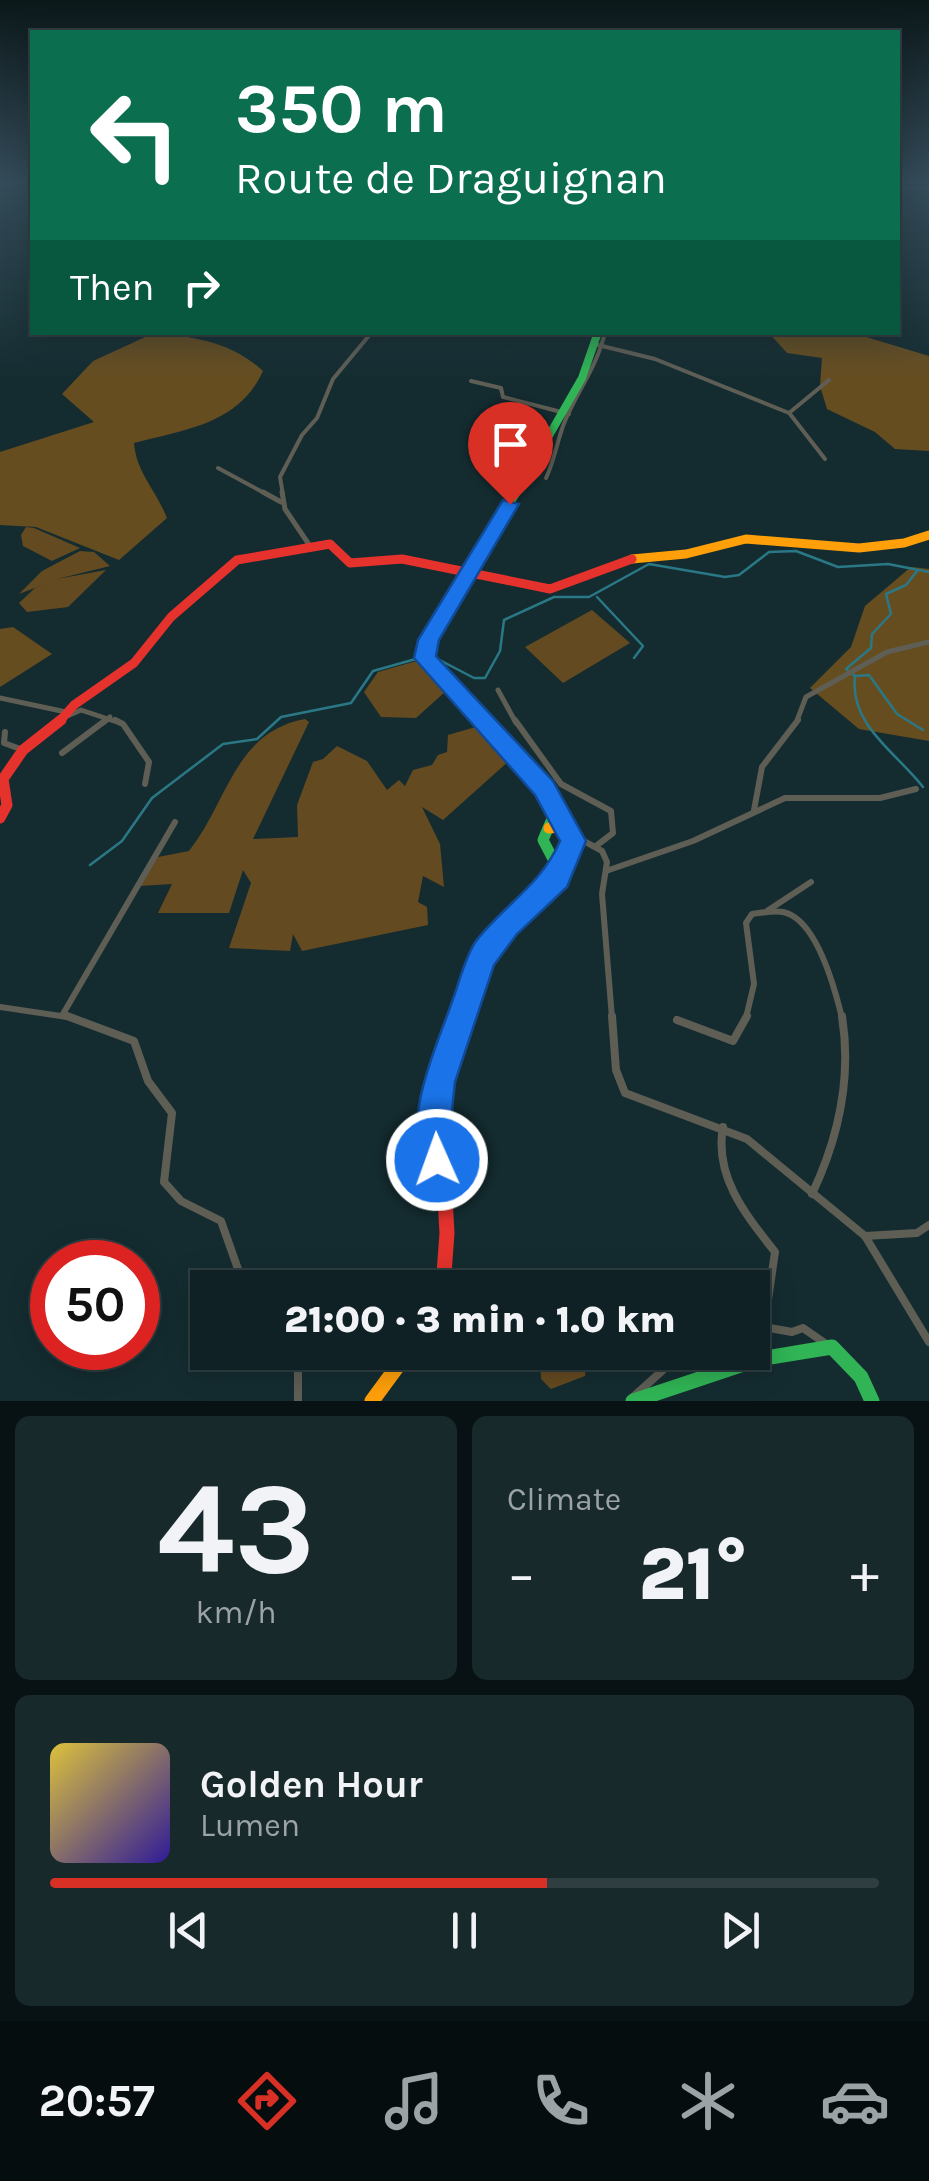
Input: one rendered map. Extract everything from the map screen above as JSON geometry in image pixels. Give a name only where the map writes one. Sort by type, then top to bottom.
[{"type":"main road","points":[[446,1270],[450,1241],[434,1129],[443,1066],[482,957],[507,924],[558,878],[568,850],[568,831],[549,794],[425,656],[462,574],[474,563],[566,413],[600,338]]},
{"type":"main road","points":[[0,818],[8,806],[3,779],[23,750],[134,663],[172,617],[237,560],[332,545],[340,558],[350,563],[402,559],[550,589],[595,575],[626,559],[690,553],[741,539],[880,550],[905,547],[929,535]]},
{"type":"main road","points":[[535,780],[551,811],[543,840],[555,868],[547,888]]},
{"type":"main road","points":[[549,828],[568,831]]},
{"type":"main road","points":[[550,850],[568,850]]},
{"type":"main road","points":[[631,1401],[780,1353],[832,1347],[860,1377],[872,1401]]},
{"type":"main road","points":[[372,1401],[395,1370]]},
{"type":"street","points":[[310,546],[284,504],[280,477],[302,435],[317,418],[333,379],[370,335]]},
{"type":"street","points":[[600,338],[788,413],[825,459]]},
{"type":"street","points":[[788,413],[830,380]]},
{"type":"street","points":[[471,381],[501,388],[503,397],[566,413],[546,478]]},
{"type":"street","points":[[218,468],[284,504]]},
{"type":"street","points":[[754,810],[758,777],[804,711],[806,697],[887,652],[929,642]]},
{"type":"street","points":[[498,690],[560,784],[596,796],[611,812],[613,833],[593,845],[568,850]]},
{"type":"street","points":[[0,698],[64,715],[81,710],[123,724],[149,762],[145,784]]},
{"type":"street","points":[[62,753],[110,717]]},
{"type":"street","points":[[4,732],[4,742],[23,750]]},
{"type":"street","points":[[606,871],[708,834],[785,798],[880,798],[916,789]]},
{"type":"street","points":[[63,1014],[174,822]]},
{"type":"street","points":[[568,831],[605,856],[602,894],[619,1082],[632,1098],[723,1127],[747,1139],[865,1236],[929,1342]]},
{"type":"street","points":[[677,1020],[732,1042],[748,1018],[756,990],[757,968],[746,923],[752,914],[767,910],[811,882]]},
{"type":"street","points":[[767,910],[800,920],[832,971],[839,999],[847,1089],[843,1119],[830,1161],[812,1194]]},
{"type":"street","points":[[0,1007],[63,1014],[134,1041],[148,1081],[172,1113],[160,1174],[163,1188],[172,1198],[221,1221],[239,1270]]},
{"type":"street","points":[[723,1127],[719,1148],[736,1203],[775,1252],[770,1287]]},
{"type":"street","points":[[865,1236],[917,1233],[929,1225]]},
{"type":"street","points":[[770,1329],[792,1332],[803,1328],[832,1347]]},
{"type":"street","points":[[298,1370],[298,1401]]},
{"type":"street","points":[[631,1401],[664,1370]]},
{"type":"street","points":[[715,1370],[719,1374]]},
{"type":"shaded area","points":[[150,335],[169,335],[212,343],[238,353],[263,371],[240,403],[209,422],[134,443],[142,472],[167,518],[119,560],[36,527],[0,525],[0,452],[94,422],[62,394],[93,361]]},
{"type":"shaded area","points":[[771,335],[860,335],[929,356],[929,451],[895,449],[875,432],[827,409],[820,386],[822,358],[787,353]]},
{"type":"shaded area","points":[[26,527],[80,548],[52,561],[23,546],[21,535]]},
{"type":"shaded area","points":[[80,551],[94,552],[110,566],[57,579],[106,570],[68,607],[27,612],[19,603],[35,588],[53,581],[19,594],[42,571]]},
{"type":"shaded area","points":[[911,567],[929,569],[929,741],[859,729],[810,688],[851,647],[865,606]]},
{"type":"shaded area","points":[[592,610],[630,643],[563,683],[525,647]]},
{"type":"shaded area","points":[[13,627],[52,654],[0,687],[0,629]]},
{"type":"shaded area","points":[[420,660],[446,691],[416,718],[381,717],[364,692],[378,672]]},
{"type":"shaded area","points":[[305,719],[309,722],[253,839],[298,837],[297,805],[313,762],[323,759],[337,746],[367,761],[387,790],[399,780],[405,786],[413,770],[432,765],[438,755],[447,752],[448,735],[479,726],[510,760],[443,820],[422,807],[440,844],[444,887],[423,876],[418,902],[427,907],[428,925],[302,951],[293,934],[290,951],[229,948],[251,883],[243,870],[229,913],[158,913],[172,884],[140,886],[158,857],[189,851],[247,754],[281,726]]},
{"type":"shaded area","points":[[541,1370],[586,1370],[585,1376],[551,1389],[541,1379]]},
{"type":"waterway","points":[[90,865],[122,841],[152,798],[223,744],[257,739],[281,717],[351,703],[373,671],[430,655],[474,678],[485,678],[500,651],[504,620],[554,597],[589,597],[649,564],[725,577],[739,575],[769,552],[796,551],[838,567],[888,564],[929,572]]},
{"type":"waterway","points":[[855,676],[846,669],[871,648],[872,634],[891,614],[886,594],[906,585],[917,571]]},
{"type":"waterway","points":[[597,597],[643,646],[634,658]]},
{"type":"waterway","points":[[855,676],[869,675],[897,714],[923,730]]},
{"type":"waterway","points":[[855,676],[859,709],[867,723],[923,787]]},
{"type":"traffic: fast","points":[[564,828],[544,788],[429,666],[425,650],[582,378],[597,335]]},
{"type":"traffic: fast","points":[[549,805],[552,819],[543,840],[554,861],[551,880]]},
{"type":"traffic: fast","points":[[633,1401],[759,1359],[832,1347],[861,1377],[872,1401]]},
{"type":"traffic: slow","points":[[632,559],[686,554],[746,539],[859,548],[904,543],[929,535]]},
{"type":"traffic: slow","points":[[549,828],[560,827],[571,834],[573,844],[563,853]]},
{"type":"traffic: slow","points":[[372,1401],[395,1370]]},
{"type":"traffic: jam","points":[[0,818],[7,805],[3,779],[23,750],[48,734],[74,705],[134,663],[171,617],[237,560],[330,544],[350,563],[402,559],[550,589],[632,559]]},
{"type":"traffic: jam","points":[[446,1270],[447,1233],[438,1123],[443,1067],[451,1034],[468,984],[484,953],[502,928],[550,878],[565,852]]},
{"type":"route","points":[[437,1160],[435,1102],[452,1038],[482,957],[507,924],[558,878],[563,856],[573,841],[544,788],[425,658],[428,640],[510,504]]}]
